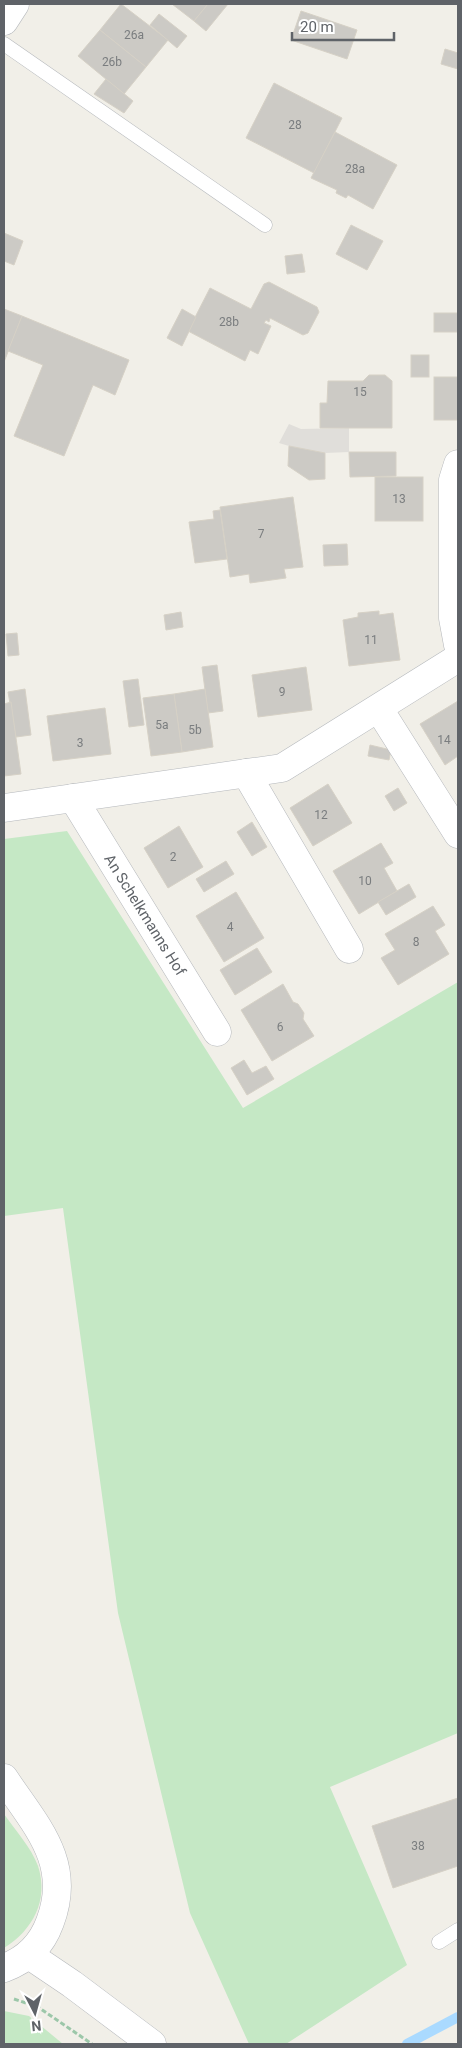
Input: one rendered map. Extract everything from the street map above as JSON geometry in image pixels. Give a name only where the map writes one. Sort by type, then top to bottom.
[{"type":"street","points":[[4,21],[15,4]]},
{"type":"street","points":[[458,464],[453,480],[453,618],[458,645]]},
{"type":"street","points":[[4,808],[282,768],[458,658]]},
{"type":"street","points":[[379,709],[458,834]]},
{"type":"street","points":[[246,773],[349,949]]},
{"type":"street","name":"An Schelkmanns Hof","points":[[73,798],[217,1032]]},
{"type":"street","points":[[4,1778],[45,1839],[55,1861],[58,1882],[57,1905],[46,1934],[29,1955],[4,1968]]},
{"type":"street","points":[[29,1955],[72,1984],[152,2044]]},
{"type":"lane","points":[[4,44],[265,225]]},
{"type":"lane","points":[[439,1942],[458,1930]]},
{"type":"path","points":[[11,1998],[38,2007],[92,2044]]},
{"type":"shaded area","points":[[289,424],[301,429],[349,428],[349,452],[325,453],[279,443]]},
{"type":"green space","points":[[67,831],[243,1108],[458,982],[458,1733],[330,1787],[407,1965],[286,2044],[249,2044],[190,1913],[118,1613],[63,1208],[4,1216],[4,839]]},
{"type":"green space","points":[[4,1814],[35,1859],[41,1879],[41,1891],[40,1902],[30,1923],[14,1941],[4,1948]]},
{"type":"green space","points":[[4,2011],[29,2016],[63,2044],[4,2044]]},
{"type":"building","points":[[121,4],[168,40],[146,67],[100,30]]},
{"type":"building","points":[[172,4],[208,4],[194,21]]},
{"type":"building","points":[[208,4],[228,4],[206,31],[194,21]]},
{"type":"building","points":[[301,11],[357,30],[347,59],[291,40]]},
{"type":"building","points":[[159,14],[187,36],[177,48],[150,25]]},
{"type":"building","points":[[100,30],[146,67],[124,94],[78,56]]},
{"type":"building","points":[[445,49],[458,53],[458,69],[441,64]]},
{"type":"building","points":[[106,79],[133,101],[124,113],[94,94]]},
{"type":"building","points":[[274,83],[342,118],[314,173],[246,138]]},
{"type":"building","points":[[335,132],[397,165],[373,209],[348,195],[346,198],[336,193],[337,190],[311,178]]},
{"type":"building","points":[[351,225],[383,241],[367,270],[336,254]]},
{"type":"building","points":[[4,233],[23,241],[14,265],[4,261]]},
{"type":"building","points":[[302,254],[305,272],[287,274],[285,256]]},
{"type":"building","points":[[269,282],[317,307],[319,312],[308,333],[303,335],[270,318],[269,322],[266,320],[264,323],[271,326],[258,354],[250,350],[245,361],[188,331],[210,288],[251,309],[264,284]]},
{"type":"building","points":[[4,309],[22,316],[4,362]]},
{"type":"building","points":[[182,309],[196,317],[182,346],[167,338]]},
{"type":"building","points":[[434,313],[458,313],[458,332],[434,332]]},
{"type":"building","points":[[22,316],[129,360],[115,395],[93,385],[64,456],[14,436],[43,365],[8,351]]},
{"type":"building","points":[[411,355],[429,355],[429,377],[411,377]]},
{"type":"building","points":[[369,375],[385,375],[392,381],[392,428],[320,428],[320,403],[327,403],[328,381],[363,381]]},
{"type":"building","points":[[434,377],[458,377],[458,420],[434,420]]},
{"type":"building","points":[[289,446],[325,453],[325,479],[309,480],[288,466]]},
{"type":"building","points":[[349,452],[396,452],[396,476],[350,477]]},
{"type":"building","points":[[375,477],[423,477],[423,521],[375,521]]},
{"type":"building","points":[[293,497],[303,567],[284,569],[286,578],[250,583],[249,574],[230,577],[220,507]]},
{"type":"building","points":[[220,510],[227,559],[195,563],[189,522],[214,519],[213,511]]},
{"type":"building","points":[[347,544],[348,565],[324,566],[323,545]]},
{"type":"building","points":[[379,611],[379,615],[393,613],[400,660],[349,666],[343,620],[358,617],[358,613]]},
{"type":"building","points":[[181,612],[183,627],[166,630],[164,615]]},
{"type":"building","points":[[17,633],[19,655],[8,656],[6,634]]},
{"type":"building","points":[[217,665],[223,711],[208,713],[202,667]]},
{"type":"building","points":[[306,667],[312,710],[258,717],[252,675]]},
{"type":"building","points":[[138,679],[144,725],[129,727],[123,681]]},
{"type":"building","points":[[25,689],[31,735],[16,737],[8,692]]},
{"type":"building","points":[[205,689],[213,747],[182,752],[174,694]]},
{"type":"building","points":[[174,694],[182,752],[151,756],[143,698]]},
{"type":"building","points":[[458,701],[458,756],[445,765],[420,724]]},
{"type":"building","points":[[11,702],[21,774],[4,776],[4,704]]},
{"type":"building","points":[[105,708],[111,754],[53,761],[47,716]]},
{"type":"building","points":[[370,745],[391,750],[389,760],[368,756]]},
{"type":"building","points":[[328,784],[352,823],[313,846],[290,808]]},
{"type":"building","points":[[398,788],[407,803],[394,811],[385,796]]},
{"type":"building","points":[[252,822],[267,847],[252,856],[237,832]]},
{"type":"building","points":[[179,826],[203,867],[168,888],[144,848]]},
{"type":"building","points":[[381,843],[393,863],[384,868],[397,891],[359,914],[333,871]]},
{"type":"building","points":[[226,861],[234,874],[204,892],[196,879]]},
{"type":"building","points":[[409,884],[416,897],[386,915],[378,902]]},
{"type":"building","points":[[236,892],[264,938],[224,962],[196,916]]},
{"type":"building","points":[[433,906],[445,925],[435,931],[449,954],[398,985],[381,958],[395,950],[385,934]]},
{"type":"building","points":[[257,948],[272,972],[235,995],[220,970]]},
{"type":"building","points":[[283,984],[293,1002],[298,1004],[304,1013],[303,1019],[314,1036],[272,1061],[241,1010]]},
{"type":"building","points":[[244,1060],[252,1073],[266,1066],[274,1079],[247,1095],[231,1068]]},
{"type":"building","points":[[458,1798],[458,1866],[393,1888],[372,1826]]},
{"type":"waterway","points":[[407,2044],[458,2017]]}]
